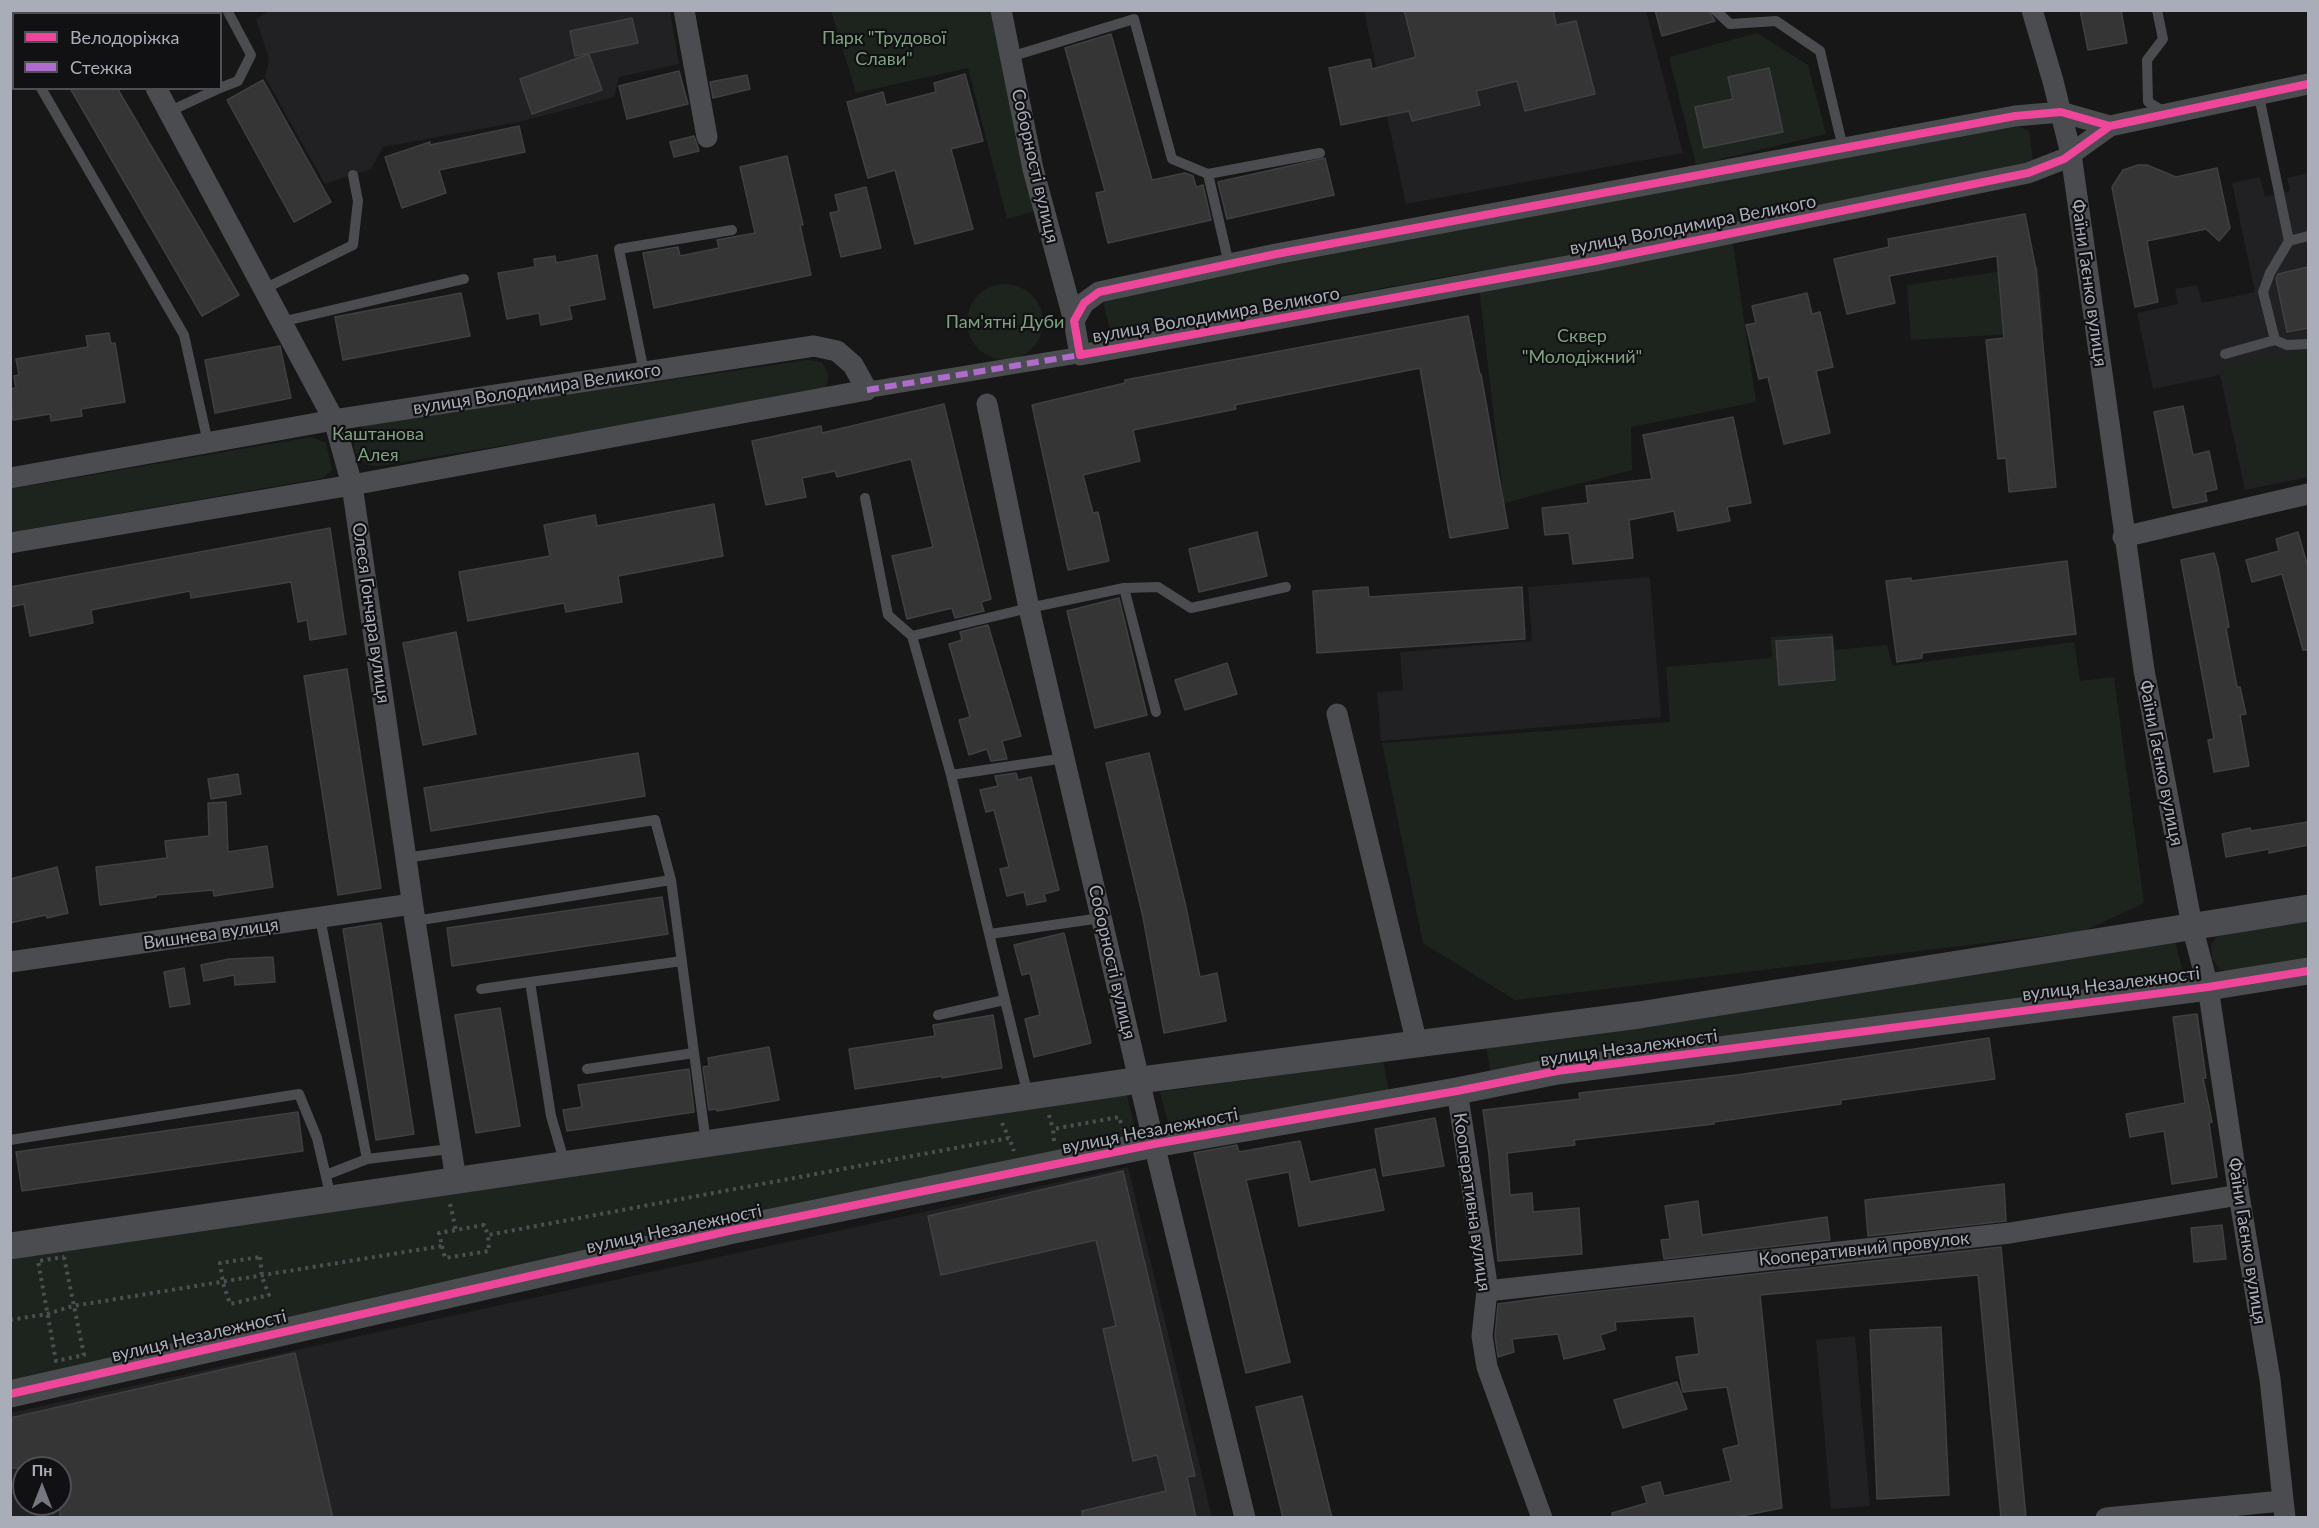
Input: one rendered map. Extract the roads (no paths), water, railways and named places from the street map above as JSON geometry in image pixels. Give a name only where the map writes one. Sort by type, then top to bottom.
[{"type":"street","points":[[684,10],[707,137]]},
{"type":"street","name":"Соборності вулиця","points":[[1001,10],[1034,169],[1074,321]]},
{"type":"street","name":"Фаїни Гаєнко вулиця","points":[[2032,10],[2071,154],[2123,537],[2144,670],[2192,926],[2208,987],[2239,1195],[2270,1379],[2283,1509]]},
{"type":"street","name":"вулиця Володимира Великого","points":[[10,543],[352,485],[867,390],[1080,355],[1595,261],[2028,172],[2071,154],[2110,126],[2308,84]]},
{"type":"street","name":"Олеся Гончара вулиця","points":[[157,90],[334,420],[352,485],[413,912],[456,1180]]},
{"type":"street","name":"вулиця Володимира Великого","points":[[1080,355],[1074,321],[1084,303],[1098,292],[1229,264],[2015,116],[2061,112],[2110,126]]},
{"type":"street","name":"вулиця Володимира Великого","points":[[10,478],[334,420],[814,346],[837,351],[854,364],[867,390]]},
{"type":"street","name":"Соборності вулиця","points":[[987,404],[1029,608],[1154,1144],[1245,1518]]},
{"type":"street","points":[[2123,537],[2308,494]]},
{"type":"street","points":[[1338,714],[1417,1044]]},
{"type":"street","name":"вулиця Незалежності","points":[[10,1246],[328,1187],[456,1180],[1140,1080],[1639,1015],[2308,908]]},
{"type":"street","name":"Вишнева вулиця","points":[[10,962],[320,918],[413,912]]},
{"type":"street","name":"вулиця Незалежності","points":[[10,1395],[733,1230],[1154,1144],[1457,1091],[1557,1071],[2208,987],[2308,971]]},
{"type":"street","name":"Кооперативна вулиця","points":[[1457,1091],[1487,1291],[1482,1336],[1487,1367],[1542,1518]]},
{"type":"street","name":"Кооперативний провулок","points":[[1487,1291],[2010,1233],[2239,1195]]},
{"type":"street","points":[[2106,1518],[2283,1509]]},
{"type":"lane","points":[[222,87],[238,81],[251,55],[227,10]]},
{"type":"lane","points":[[1715,10],[1730,24],[1776,21]]},
{"type":"lane","points":[[1766,10],[1776,21],[1820,51],[1843,148]]},
{"type":"lane","points":[[2157,10],[2163,39],[2148,60],[2148,102],[2168,114]]},
{"type":"lane","points":[[1010,57],[1132,15],[1172,159],[1208,174],[1320,153]]},
{"type":"lane","points":[[42,90],[184,335],[208,443]]},
{"type":"lane","points":[[168,111],[215,90]]},
{"type":"lane","points":[[2259,96],[2289,241],[2270,273],[2263,292],[2275,340]]},
{"type":"lane","points":[[1208,174],[1229,264]]},
{"type":"lane","points":[[264,289],[353,245],[358,201],[352,175]]},
{"type":"lane","points":[[644,372],[619,249],[732,230]]},
{"type":"lane","points":[[2289,241],[2308,236]]},
{"type":"lane","points":[[281,322],[464,279]]},
{"type":"lane","points":[[2225,354],[2275,340],[2287,345],[2308,344]]},
{"type":"lane","points":[[865,498],[888,615],[912,636],[951,775],[1028,1097]]},
{"type":"lane","points":[[912,636],[1124,588],[1158,587],[1191,608],[1286,587]]},
{"type":"lane","points":[[1124,588],[1156,712]]},
{"type":"lane","points":[[951,775],[1065,758]]},
{"type":"lane","points":[[406,858],[655,820],[671,880],[706,1143]]},
{"type":"lane","points":[[413,912],[671,880]]},
{"type":"lane","points":[[320,918],[367,1159]]},
{"type":"lane","points":[[990,934],[1101,918]]},
{"type":"lane","points":[[481,989],[682,961]]},
{"type":"lane","points":[[530,982],[551,1116],[565,1164]]},
{"type":"lane","points":[[938,1015],[1004,1000]]},
{"type":"lane","points":[[587,1069],[694,1053]]},
{"type":"lane","points":[[10,1140],[299,1094],[317,1138],[328,1187],[367,1159],[450,1149]]},
{"type":"park label","name":"Парк \"Трудової Слави\"","points":[[884,48]]},
{"type":"park label","name":"Пам'ятні Дуби","points":[[1005,322]]},
{"type":"park label","name":"Сквер \"Молодіжний\"","points":[[1582,346]]},
{"type":"park label","name":"Каштанова Алея","points":[[378,444]]}]
